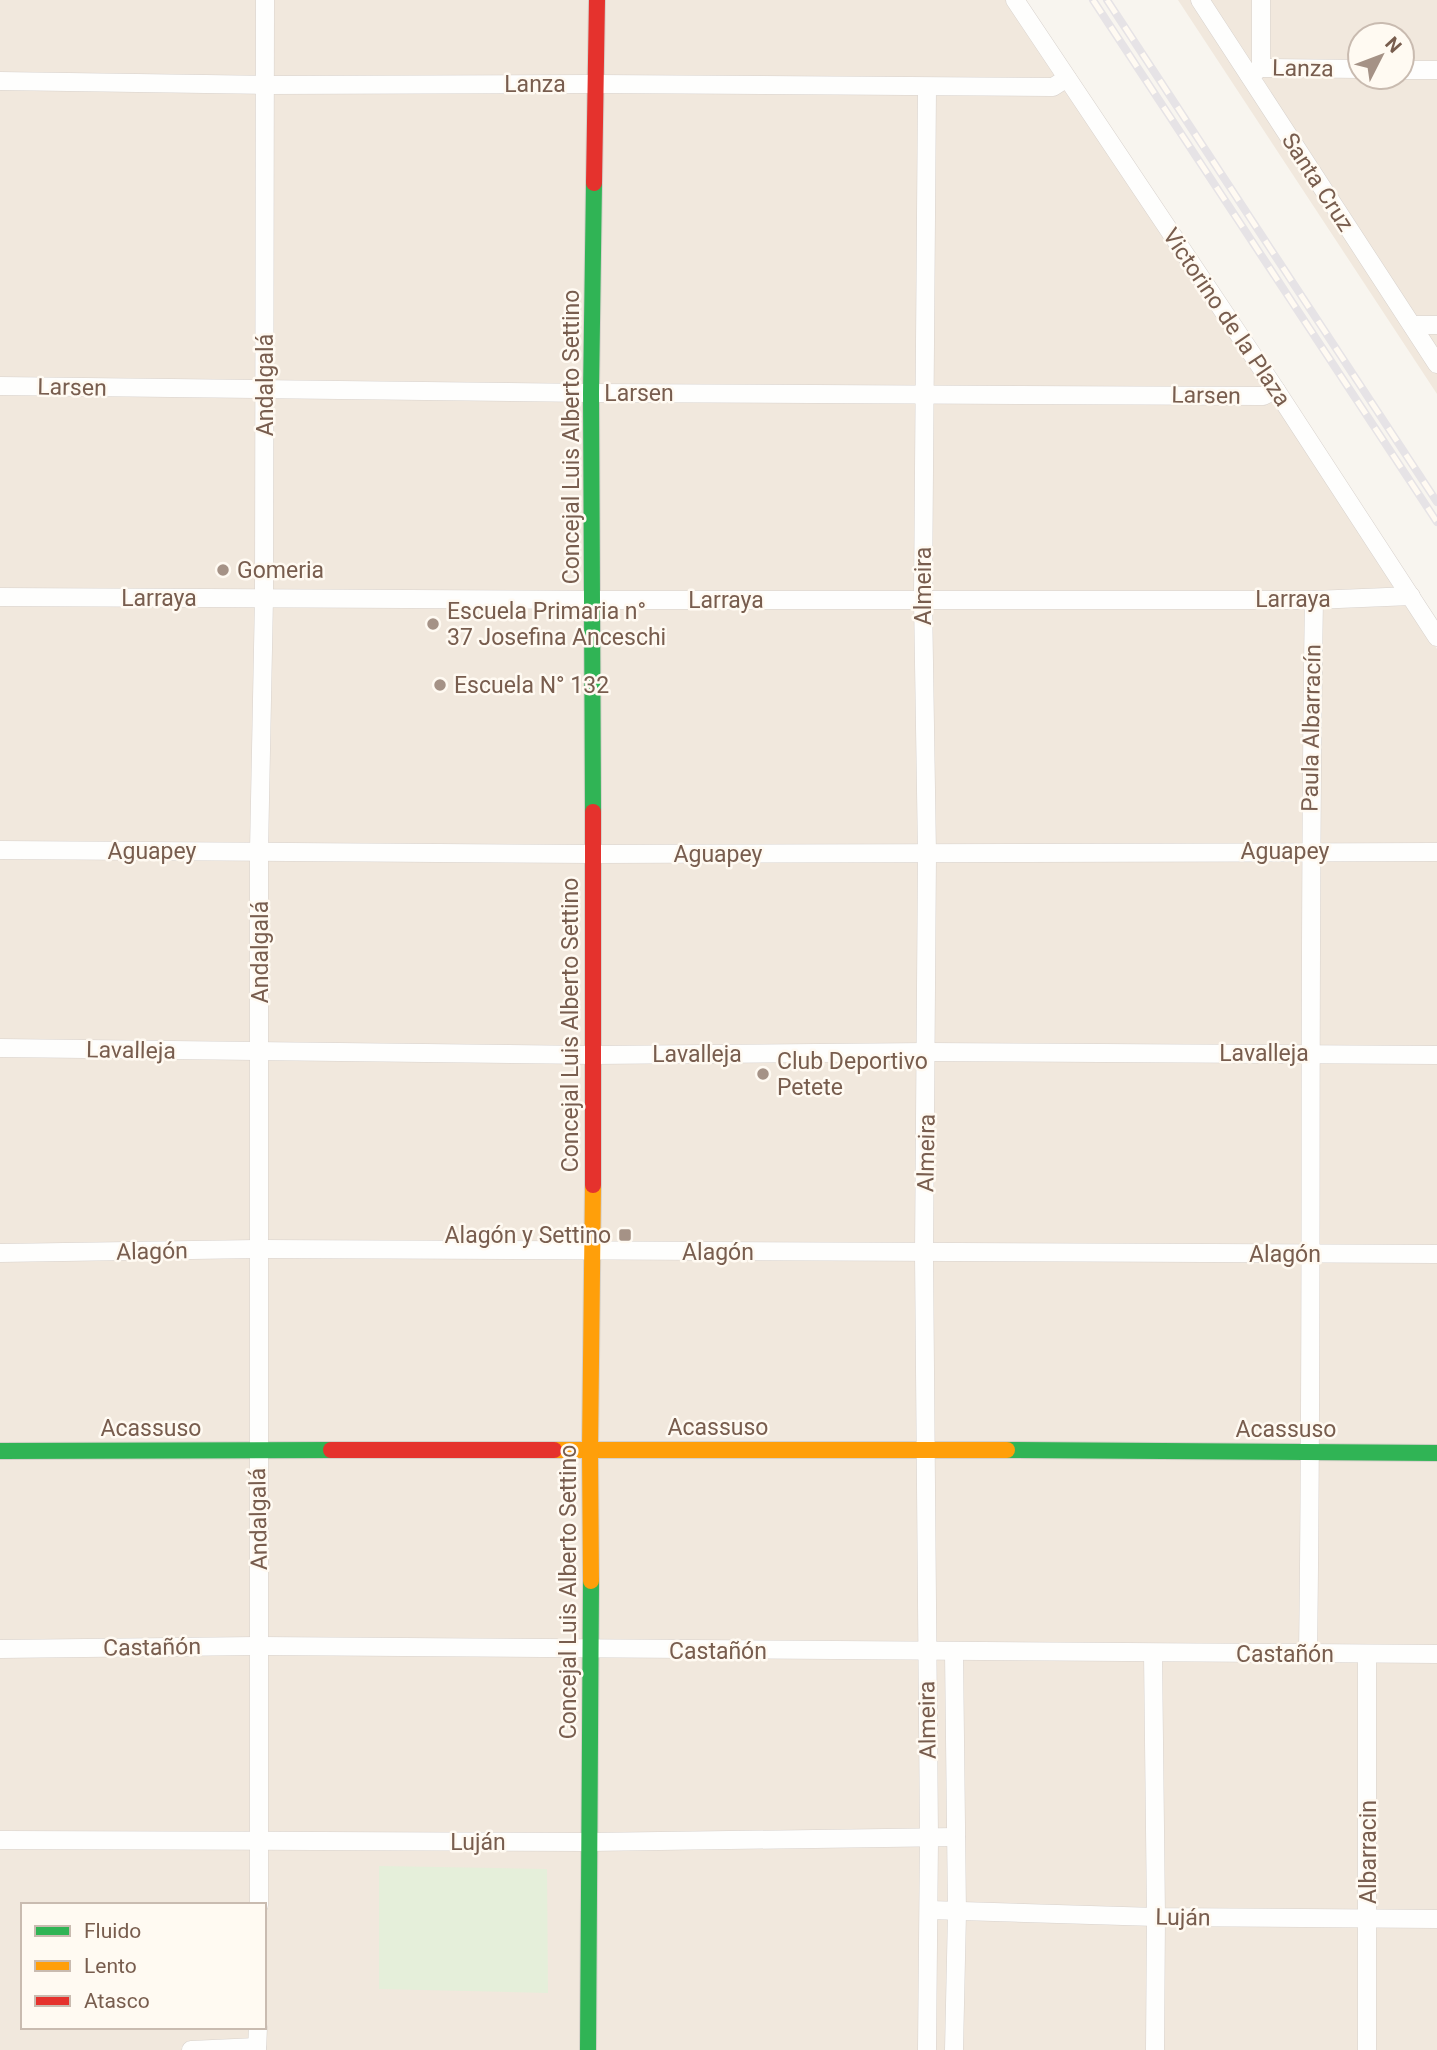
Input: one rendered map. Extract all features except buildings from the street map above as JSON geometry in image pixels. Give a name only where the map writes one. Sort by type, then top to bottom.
[{"type":"street","name":"Andalgalá","points":[[259,1903],[259,851],[264,598],[265,0]]},
{"type":"street","name":"Concejal Luis Alberto Settino","points":[[588,2050],[594,1055],[591,393],[597,0]]},
{"type":"street","name":"Victorino de la Plaza","points":[[1015,0],[1276,390],[1437,637]]},
{"type":"street","name":"Santa Cruz","points":[[1200,0],[1255,72],[1437,364]]},
{"type":"street","points":[[1255,72],[1261,0]]},
{"type":"street","name":"Lanza","points":[[1255,72],[1346,69]]},
{"type":"street","points":[[1416,70],[1437,70]]},
{"type":"street","name":"Lanza","points":[[0,81],[927,88],[1053,87],[1068,78]]},
{"type":"street","name":"Almeira","points":[[927,88],[922,599],[927,854],[924,1253],[925,1652],[929,1838],[927,2050]]},
{"type":"street","points":[[1412,325],[1437,325]]},
{"type":"street","name":"Larsen","points":[[0,386],[591,393],[1263,396],[1276,390]]},
{"type":"street","name":"Larraya","points":[[0,597],[1314,600],[1411,596]]},
{"type":"street","name":"Paula Albarracín","points":[[1308,1654],[1311,1452],[1309,851],[1314,600]]},
{"type":"street","name":"Aguapey","points":[[0,850],[927,854],[1437,852]]},
{"type":"street","name":"Lavalleja","points":[[0,1048],[594,1055],[927,1052],[1437,1055]]},
{"type":"street","name":"Alagón","points":[[0,1253],[260,1249],[1437,1254]]},
{"type":"street","name":"Acassuso","points":[[0,1451],[925,1449],[1437,1453]]},
{"type":"street","name":"Castañón","points":[[0,1649],[260,1646],[1437,1654]]},
{"type":"street","name":"Almeira","points":[[954,1652],[957,1913],[954,2050]]},
{"type":"street","points":[[1153,1653],[1155,2050]]},
{"type":"street","name":"Albarracin","points":[[1367,1654],[1367,2050]]},
{"type":"street","name":"Luján","points":[[0,1840],[590,1842],[956,1837]]},
{"type":"street","name":"Luján","points":[[929,1910],[957,1913],[1156,1917],[1437,1919]]},
{"type":"street","points":[[191,2050],[257,2049],[258,2029]]},
{"type":"shaded area","points":[[0,0],[1009,0],[1437,649],[1437,2050],[0,2050]]},
{"type":"shaded area","points":[[1178,0],[1437,0],[1437,394]]},
{"type":"green space","points":[[379,1866],[547,1869],[548,1993],[379,1989]]},
{"type":"railway","points":[[1093,0],[1437,522]]},
{"type":"railway","points":[[1107,0],[1437,502]]},
{"type":"traffic: fast","points":[[593,812],[591,393],[594,183]]},
{"type":"traffic: fast","points":[[0,1451],[331,1450]]},
{"type":"traffic: fast","points":[[1007,1450],[1437,1453]]},
{"type":"traffic: fast","points":[[588,2050],[591,1581]]},
{"type":"traffic: slow","points":[[591,1581],[593,1185]]},
{"type":"traffic: slow","points":[[554,1450],[1007,1450]]},
{"type":"traffic: jam","points":[[594,183],[597,0]]},
{"type":"traffic: jam","points":[[593,812],[593,1185]]},
{"type":"traffic: jam","points":[[331,1450],[554,1450]]},
{"type":"place","name":"Gomeria","points":[[223,570]]},
{"type":"place","name":"Escuela Primaria n° 37 Josefina Anceschi","points":[[433,624]]},
{"type":"place","name":"Escuela N° 132","points":[[440,685]]},
{"type":"place","name":"Club Deportivo Petete","points":[[763,1074]]},
{"type":"place","name":"Alagón y Settino","points":[[625,1235]]}]
